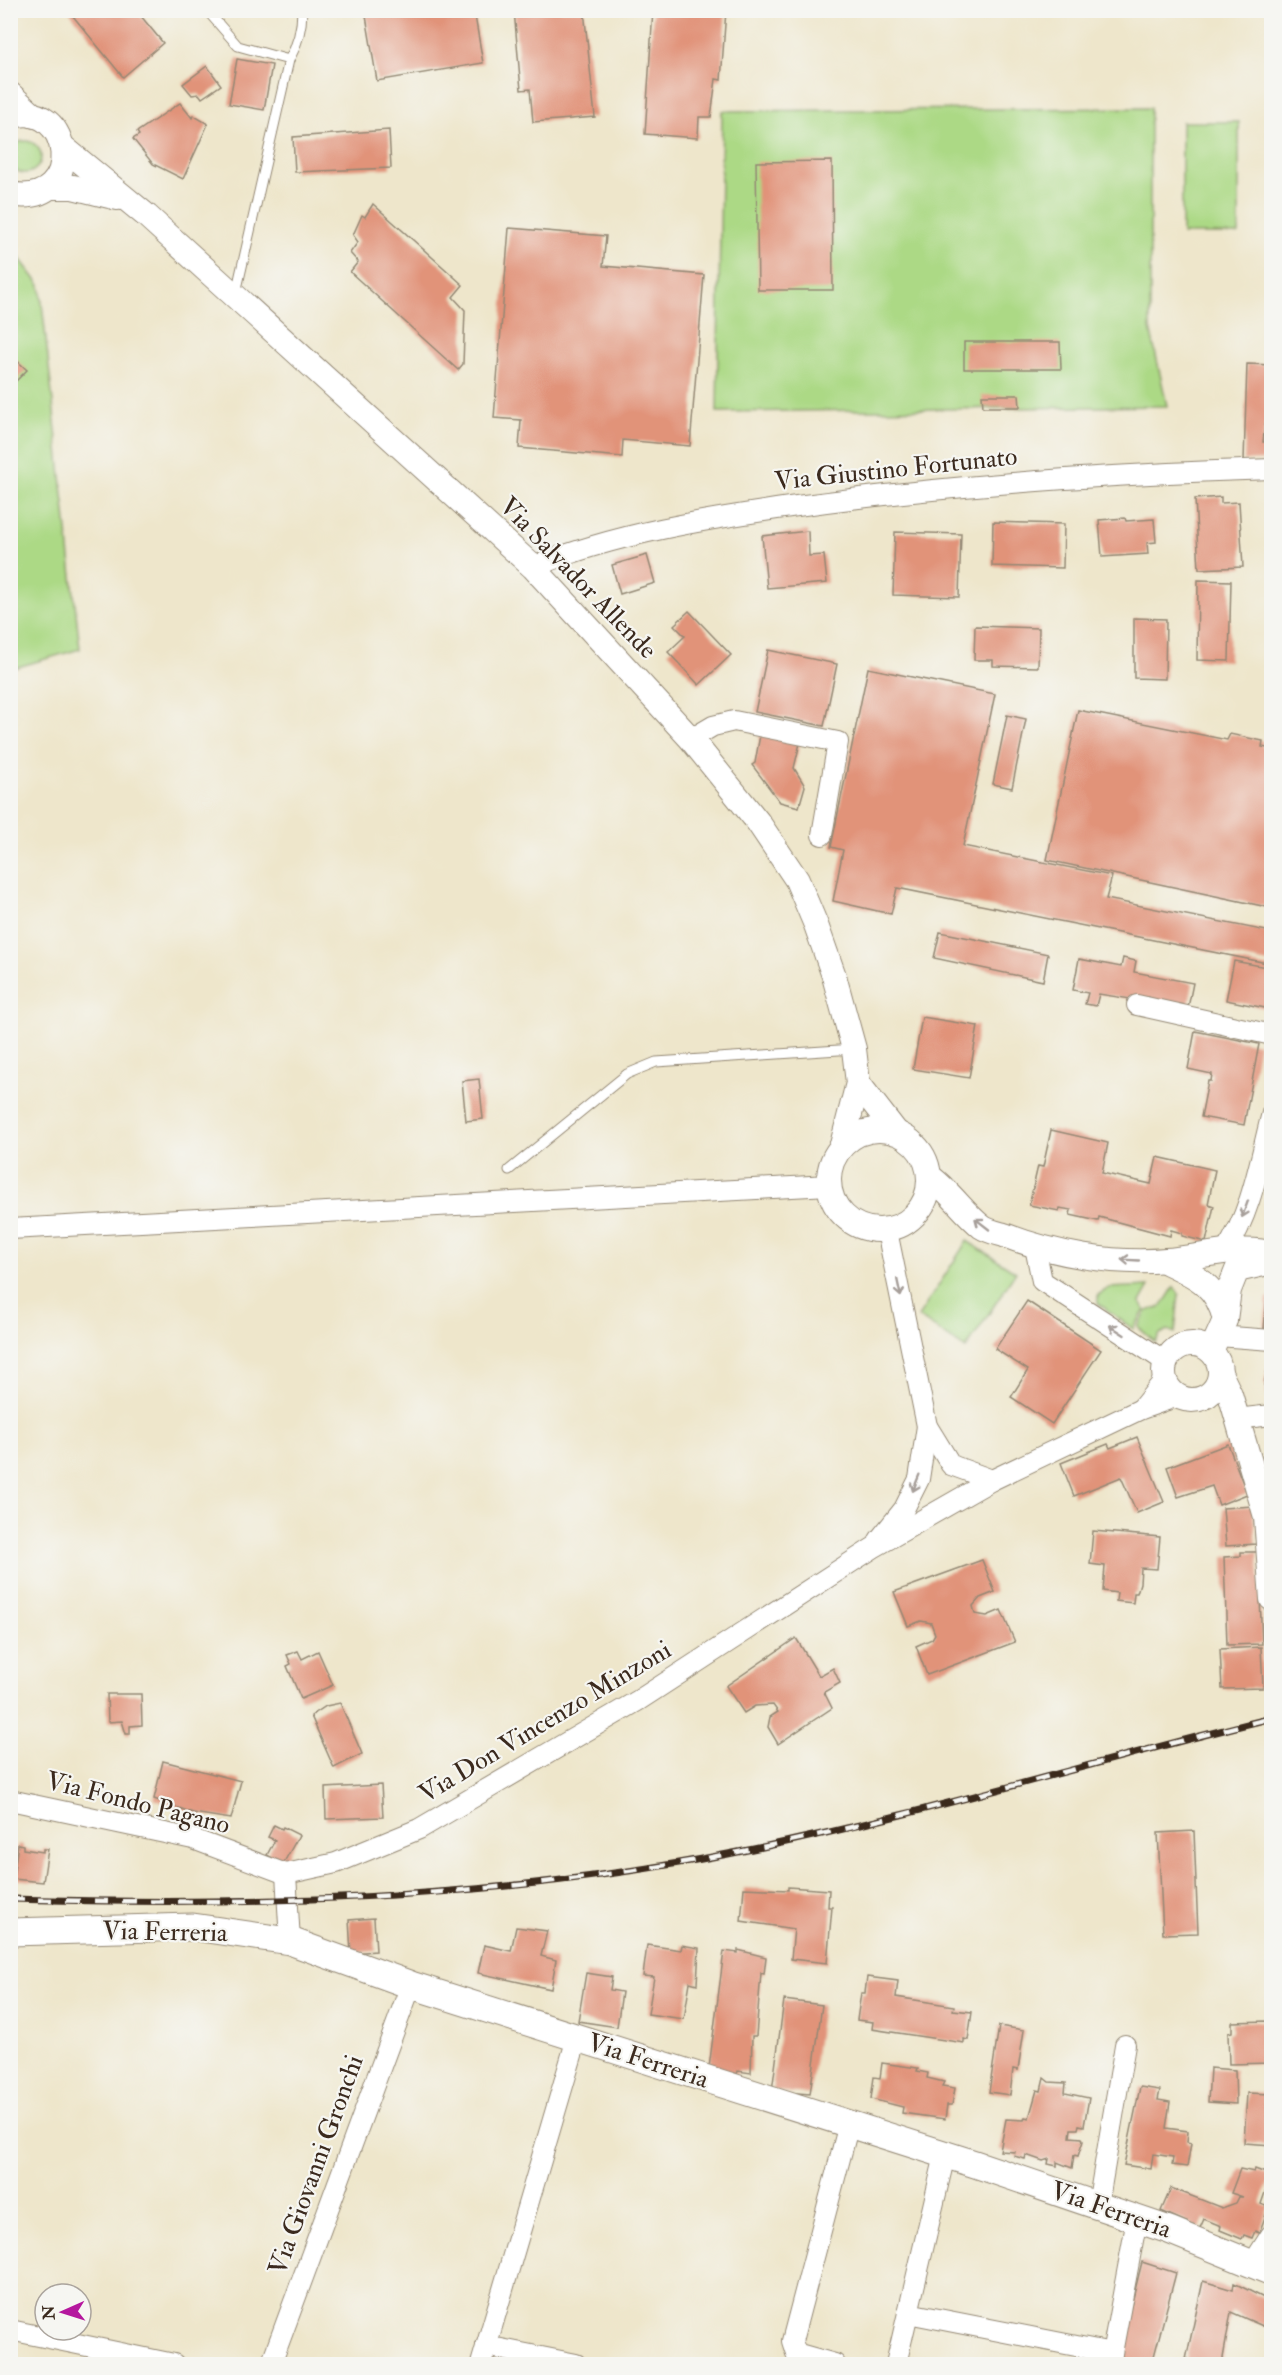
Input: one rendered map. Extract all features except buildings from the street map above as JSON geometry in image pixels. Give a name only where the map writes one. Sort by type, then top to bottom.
[{"type":"main road","name":"Via Ferreria","points":[[10,1932],[193,1926],[290,1941],[411,1985],[1098,2205],[1263,2269]]},
{"type":"street","points":[[10,94],[22,117]]},
{"type":"street","name":"Via Salvador Allende","points":[[22,117],[53,128],[63,147],[236,296],[532,567],[691,739],[758,822],[797,880],[834,976],[854,1049],[858,1083],[842,1145]]},
{"type":"street","points":[[10,194],[23,197],[38,194],[50,187],[59,176],[64,162],[63,147]]},
{"type":"street","name":"Via Salvador Allende","points":[[50,187],[84,189],[129,202]]},
{"type":"street","name":"Via Giustino Fortunato","points":[[532,567],[581,548],[656,530],[747,513],[888,493],[1054,480],[1272,469]]},
{"type":"street","points":[[691,739],[713,726],[734,721],[838,742],[822,835]]},
{"type":"street","points":[[1137,1005],[1272,1035]]},
{"type":"street","points":[[858,1083],[896,1132],[919,1149],[930,1176],[929,1191],[924,1205],[902,1226],[887,1231],[871,1230],[855,1225],[842,1215],[833,1201],[829,1185],[829,1171],[842,1145],[867,1131],[882,1129],[896,1132]]},
{"type":"street","points":[[1225,1252],[1235,1237],[1253,1188],[1272,1113]]},
{"type":"street","points":[[930,1176],[947,1189],[983,1227],[1035,1247],[1128,1261],[1164,1261],[1225,1252],[1264,1251],[1272,1254]]},
{"type":"street","points":[[10,1229],[829,1185]]},
{"type":"street","points":[[887,1231],[927,1426],[951,1465],[992,1480]]},
{"type":"street","points":[[1035,1247],[1042,1281],[1170,1379],[1186,1399],[1202,1398],[1236,1419],[1272,1415]]},
{"type":"street","points":[[1164,1261],[1196,1275],[1222,1306],[1218,1336],[1220,1373],[1217,1385],[1202,1398]]},
{"type":"street","points":[[1218,1336],[1229,1290],[1237,1270],[1272,1262]]},
{"type":"street","points":[[1170,1379],[1177,1347],[1186,1344],[1204,1346],[1218,1336],[1272,1340]]},
{"type":"street","points":[[1220,1373],[1230,1395],[1266,1517],[1272,1598]]},
{"type":"street","name":"Via Don Vincenzo Minzoni","points":[[286,1874],[336,1863],[419,1829],[639,1700],[873,1548],[992,1480],[1141,1409],[1170,1379]]},
{"type":"street","name":"Via Don Vincenzo Minzoni","points":[[873,1548],[904,1509],[919,1479],[927,1426]]},
{"type":"street","name":"Via Fondo Pagano","points":[[10,1800],[193,1839],[286,1874]]},
{"type":"street","points":[[286,1874],[290,1941]]},
{"type":"street","name":"Via Giovanni Gronchi","points":[[271,2364],[411,1985]]},
{"type":"street","points":[[576,2364],[484,2355],[577,2038]]},
{"type":"street","points":[[1098,2205],[1125,2044]]},
{"type":"street","points":[[835,2364],[796,2353],[792,2341],[849,2124]]},
{"type":"street","points":[[896,2364],[945,2155]]},
{"type":"street","points":[[908,2313],[1111,2359],[1137,2219]]},
{"type":"street","points":[[1263,2269],[1272,2237]]},
{"type":"street","points":[[10,2330],[174,2364]]},
{"type":"lane","points":[[236,296],[289,60],[297,46],[302,10]]},
{"type":"lane","points":[[210,14],[238,46],[289,60]]},
{"type":"lane","points":[[509,1170],[627,1074],[656,1062],[854,1049]]},
{"type":"green space","points":[[1150,108],[1150,328],[1167,406],[717,412],[722,111]]},
{"type":"green space","points":[[1182,122],[1239,122],[1239,234],[1182,234]]},
{"type":"green space","points":[[25,141],[36,146],[41,157],[36,168],[25,173],[14,168],[9,157],[14,146]]},
{"type":"green space","points":[[10,246],[40,285],[80,649],[11,669]]},
{"type":"green space","points":[[967,1241],[1016,1272],[966,1349],[918,1317]]},
{"type":"green space","points":[[1149,1286],[1140,1302],[1145,1310],[1133,1329],[1098,1303],[1098,1295],[1109,1288]]},
{"type":"green space","points":[[1174,1287],[1179,1294],[1175,1333],[1168,1330],[1160,1334],[1155,1342],[1138,1327],[1147,1311],[1162,1306]]},
{"type":"railway","points":[[10,1899],[191,1901],[371,1896],[461,1890],[639,1869],[728,1854],[865,1824],[1272,1718]]}]
